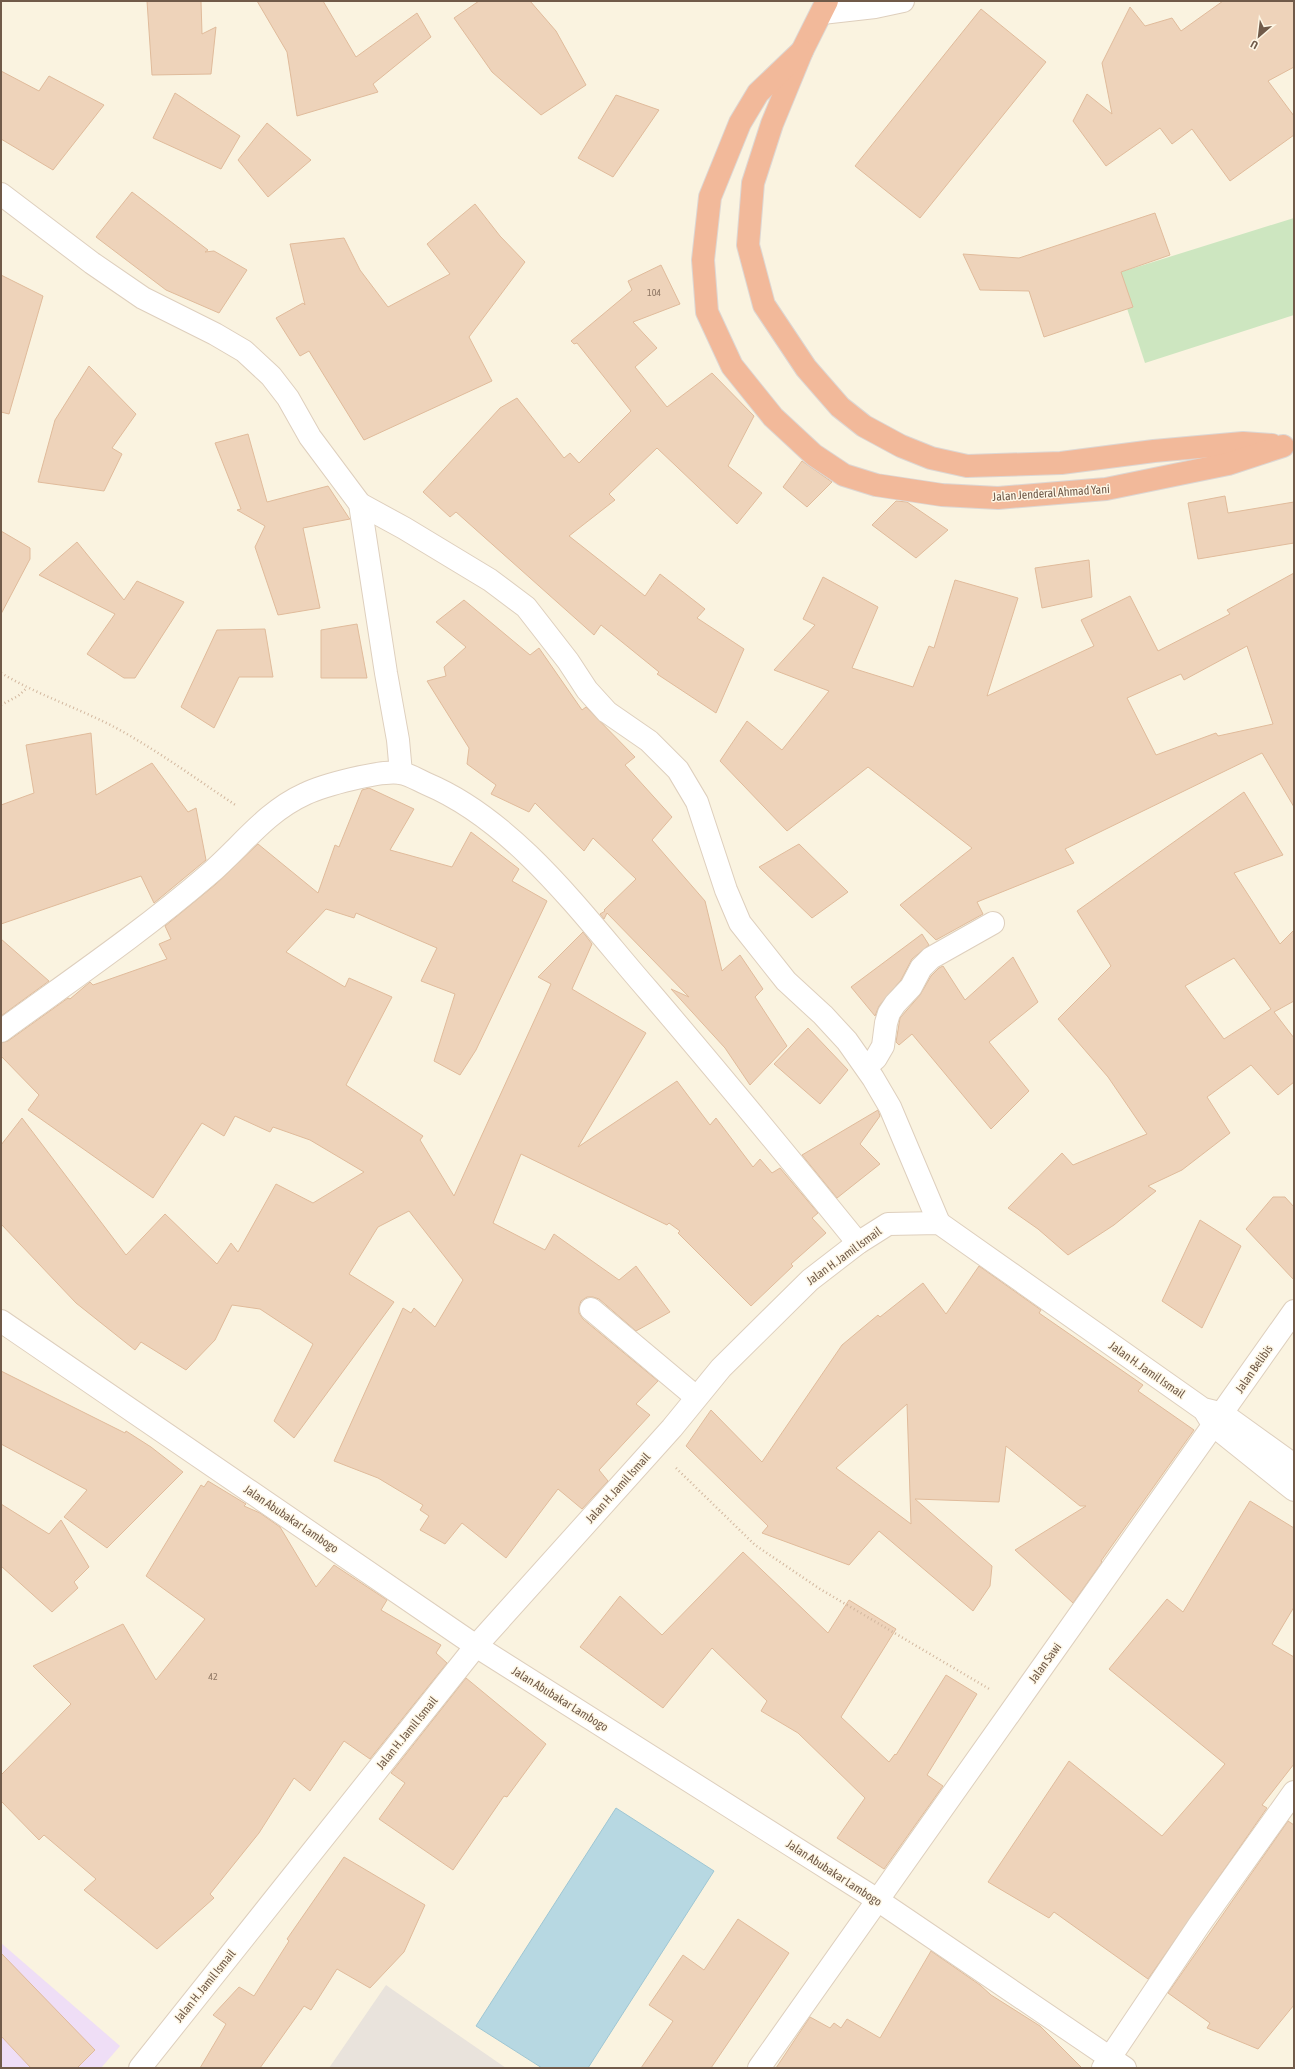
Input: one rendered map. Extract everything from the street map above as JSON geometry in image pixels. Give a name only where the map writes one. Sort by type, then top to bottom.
[{"type":"highway","name":"Jalan Jenderal Ahmad Yani","points":[[825,7],[802,51],[772,124],[753,182],[748,245],[764,305],[806,368],[840,408],[864,426],[901,446],[931,458],[967,466],[1061,463],[1154,451],[1243,443],[1288,446]]},
{"type":"highway","name":"Jalan Jenderal Ahmad Yani","points":[[802,51],[758,93],[740,123],[710,197],[703,260],[707,312],[732,366],[773,417],[814,455],[844,475],[876,485],[942,495],[998,498],[1114,488],[1228,464],[1288,446]]},
{"type":"street","points":[[825,7],[875,7],[903,1]]},
{"type":"street","points":[[1,194],[143,298],[215,334],[244,351],[271,376],[288,398],[310,437],[360,504],[404,528],[490,580],[526,607],[586,690],[607,712],[648,741],[678,770],[697,802],[726,890],[740,923],[786,981],[823,1015],[847,1041],[866,1068],[890,1107],[939,1223]]},
{"type":"street","points":[[360,504],[398,740],[401,773]]},
{"type":"street","points":[[1,1031],[90,968],[208,875],[262,822],[284,804],[308,792],[385,773],[401,773],[438,788],[469,806],[515,842],[576,906],[731,1087],[858,1243]]},
{"type":"street","points":[[866,1068],[876,1058],[883,1046],[889,1013],[895,1004],[912,987],[921,968],[931,958],[993,923]]},
{"type":"street","name":"Jalan H. Jamil Ismail","points":[[140,2068],[476,1646],[655,1447],[721,1368],[810,1280],[858,1243],[888,1224],[939,1223],[1213,1416]]},
{"type":"street","points":[[591,1308],[696,1397]]},
{"type":"street","name":"Jalan Belibis","points":[[1213,1416],[1294,1311]]},
{"type":"street","name":"Jalan Abubakar Lambogo","points":[[1,1321],[476,1646],[876,1899],[1112,2065]]},
{"type":"street","points":[[1213,1416],[1294,1465]]},
{"type":"street","points":[[1213,1416],[1294,1490]]},
{"type":"street","name":"Jalan Sawi","points":[[759,2068],[876,1899],[1016,1704],[1213,1416]]},
{"type":"street","points":[[1112,2065],[1199,1925],[1294,1792]]},
{"type":"path","points":[[1,673],[27,688],[79,710],[132,737],[262,822]]},
{"type":"path","points":[[1,705],[18,696],[27,688]]},
{"type":"path","points":[[655,1447],[755,1545],[820,1589],[1016,1704]]},
{"type":"shaded area","points":[[1,1943],[120,2046],[101,2068],[1,2068]]},
{"type":"shaded area","points":[[386,1985],[393,1990],[506,2068],[329,2068]]},
{"type":"green space","points":[[1294,218],[1294,315],[1145,363],[1117,278],[1121,272]]},
{"type":"water","points":[[616,1808],[714,1871],[588,2068],[542,2068],[476,2026]]},
{"type":"building","points":[[147,1],[201,1],[202,34],[216,27],[211,74],[152,75]]},
{"type":"building","points":[[257,1],[323,1],[356,57],[417,13],[431,37],[373,84],[378,92],[297,116],[287,52]]},
{"type":"building","points":[[479,1],[530,1],[556,31],[586,85],[541,115],[492,72],[454,18]]},
{"type":"building","points":[[1223,1],[1294,1],[1294,67],[1268,81],[1294,116],[1294,135],[1230,181],[1192,129],[1172,144],[1160,128],[1106,166],[1073,121],[1087,94],[1112,114],[1102,63],[1130,7],[1145,26],[1172,18],[1181,31]]},
{"type":"building","points":[[981,9],[1046,62],[920,218],[855,166]]},
{"type":"building","points":[[1,71],[39,91],[49,76],[104,105],[53,170],[1,139]]},
{"type":"building","points":[[175,93],[240,136],[221,169],[153,138]]},
{"type":"building","points":[[616,95],[659,110],[613,177],[578,158]]},
{"type":"building","points":[[267,123],[311,160],[268,197],[238,160]]},
{"type":"building","points":[[132,192],[208,250],[205,252],[214,251],[247,270],[219,313],[166,290],[96,237]]},
{"type":"building","points":[[475,204],[500,236],[525,262],[469,337],[492,381],[364,440],[309,351],[300,356],[276,318],[303,303],[305,305],[290,244],[344,238],[360,270],[388,307],[450,274],[427,244]]},
{"type":"building","points":[[1155,213],[1170,255],[1121,272],[1133,307],[1044,337],[1029,291],[980,290],[963,254],[1019,258]]},
{"type":"building","points":[[661,265],[680,304],[633,322],[657,348],[635,367],[667,407],[712,373],[754,416],[728,466],[762,493],[737,524],[657,448],[609,494],[615,500],[569,536],[645,596],[660,574],[705,609],[697,618],[744,649],[716,713],[657,674],[659,672],[601,625],[594,635],[456,512],[450,517],[423,492],[500,408],[517,398],[564,458],[570,453],[579,463],[631,411],[577,343],[574,344],[571,341],[632,290],[628,281]]},
{"type":"building","points":[[1,275],[43,296],[9,414],[1,412]]},
{"type":"building","points":[[89,366],[136,414],[112,448],[122,454],[104,491],[38,482],[55,420]]},
{"type":"building","points":[[248,434],[267,502],[328,486],[350,519],[303,528],[320,608],[278,615],[255,547],[265,526],[237,510],[241,509],[215,443]]},
{"type":"building","points":[[802,461],[832,482],[807,507],[783,487]]},
{"type":"building","points":[[1225,496],[1228,513],[1294,502],[1294,543],[1198,559],[1188,503]]},
{"type":"building","points":[[896,501],[907,502],[948,530],[916,558],[872,525]]},
{"type":"building","points":[[1,531],[30,548],[30,559],[1,614]]},
{"type":"building","points":[[77,542],[124,600],[137,581],[184,602],[135,678],[124,678],[87,654],[115,614],[39,575]]},
{"type":"building","points":[[1089,560],[1092,597],[1042,608],[1035,568]]},
{"type":"building","points":[[1294,573],[1294,807],[1262,753],[1065,849],[1074,863],[977,902],[983,914],[936,940],[900,905],[972,848],[868,767],[787,831],[720,761],[747,721],[782,750],[829,691],[774,670],[815,625],[803,619],[823,577],[878,607],[852,668],[913,687],[929,646],[934,648],[955,580],[1018,598],[987,696],[1094,646],[1081,620],[1130,596],[1158,651],[1230,614],[1227,610]],"holes":[[[1247,646],[1273,724],[1218,736],[1216,733],[1156,755],[1127,698],[1181,674],[1184,680]]]},
{"type":"building","points":[[464,600],[530,655],[539,648],[582,710],[586,707],[635,757],[625,765],[672,817],[652,840],[705,901],[722,971],[740,955],[763,989],[755,997],[787,1046],[750,1085],[725,1048],[671,989],[689,997],[607,913],[604,919],[600,914],[605,911],[604,910],[636,879],[593,838],[584,851],[535,803],[529,812],[491,794],[496,785],[467,764],[469,748],[427,681],[446,676],[444,667],[466,647],[436,622]]},
{"type":"building","points":[[357,624],[367,678],[321,678],[321,630]]},
{"type":"building","points":[[265,629],[273,677],[239,677],[214,728],[181,707],[217,630]]},
{"type":"building","points":[[91,733],[96,795],[152,763],[188,812],[196,808],[206,860],[154,903],[141,876],[1,924],[1,805],[34,793],[26,745]]},
{"type":"building","points":[[369,788],[414,809],[390,850],[452,867],[471,832],[519,869],[512,881],[547,901],[476,1050],[460,1075],[434,1061],[455,994],[421,981],[437,948],[356,913],[354,918],[326,909],[286,952],[345,987],[349,978],[392,997],[346,1085],[423,1136],[420,1140],[454,1196],[551,984],[538,977],[583,932],[592,944],[572,989],[646,1033],[578,1147],[677,1081],[710,1125],[716,1118],[753,1167],[760,1159],[772,1173],[780,1168],[818,1213],[812,1218],[826,1233],[791,1264],[793,1266],[751,1306],[678,1233],[680,1231],[669,1223],[667,1225],[521,1154],[493,1223],[545,1250],[554,1234],[619,1280],[636,1266],[670,1312],[636,1331],[599,1299],[587,1297],[581,1301],[579,1313],[583,1319],[658,1381],[636,1404],[650,1415],[599,1470],[608,1481],[582,1509],[558,1489],[506,1558],[462,1523],[445,1544],[420,1530],[429,1516],[420,1510],[423,1505],[378,1478],[334,1461],[403,1308],[411,1313],[414,1308],[435,1327],[463,1280],[409,1211],[378,1227],[349,1274],[394,1302],[294,1438],[274,1421],[313,1344],[260,1309],[232,1305],[215,1340],[186,1370],[141,1342],[135,1350],[76,1303],[1,1224],[1,1145],[22,1118],[126,1255],[165,1214],[217,1264],[231,1243],[238,1252],[276,1184],[313,1203],[364,1172],[310,1140],[273,1127],[270,1132],[235,1116],[224,1136],[202,1123],[153,1198],[28,1110],[39,1095],[1,1056],[1,1043],[8,1041],[68,998],[70,999],[90,982],[93,985],[167,959],[159,944],[171,939],[165,926],[216,884],[258,844],[318,893],[335,845],[339,847],[362,790]]},
{"type":"building","points":[[1244,792],[1283,855],[1234,873],[1280,944],[1294,930],[1294,1001],[1274,1012],[1294,1038],[1294,1082],[1278,1095],[1251,1065],[1207,1097],[1230,1133],[1182,1170],[1148,1186],[1156,1191],[1114,1225],[1068,1255],[1038,1229],[1008,1208],[1062,1153],[1073,1165],[1147,1134],[1108,1077],[1058,1019],[1111,966],[1077,911]],"holes":[[[1234,958],[1271,1009],[1224,1039],[1185,986]]]},
{"type":"building","points":[[799,844],[848,892],[812,918],[759,867]]},
{"type":"building","points":[[922,934],[929,945],[912,959],[901,980],[879,1006],[875,1016],[851,987]]},
{"type":"building","points":[[1,939],[49,981],[1,1016]]},
{"type":"building","points":[[1013,957],[1038,1002],[989,1042],[1029,1091],[991,1129],[912,1034],[899,1045],[896,1042],[900,1018],[920,995],[931,976],[939,968],[943,966],[965,1000]]},
{"type":"building","points":[[808,1028],[848,1070],[820,1104],[774,1064]]},
{"type":"building","points":[[878,1110],[880,1116],[860,1144],[880,1164],[837,1198],[802,1155]]},
{"type":"building","points":[[1273,1197],[1285,1197],[1294,1207],[1294,1280],[1246,1229]]},
{"type":"building","points":[[1200,1220],[1241,1246],[1202,1328],[1162,1301]]},
{"type":"building","points":[[979,1266],[1041,1310],[1039,1313],[1143,1385],[1138,1391],[1194,1430],[1073,1603],[1015,1550],[1086,1506],[1080,1506],[1006,1446],[999,1502],[915,1499],[992,1566],[990,1586],[973,1611],[879,1531],[849,1565],[762,1533],[768,1526],[686,1446],[711,1410],[762,1462],[842,1345],[878,1315],[880,1317],[923,1283],[946,1314]],"holes":[[[907,1404],[911,1524],[836,1468]]]},
{"type":"building","points":[[1,1371],[125,1433],[126,1431],[151,1447],[183,1472],[107,1548],[64,1517],[87,1490],[1,1444]]},
{"type":"building","points":[[208,1481],[246,1504],[244,1506],[260,1513],[280,1527],[316,1587],[334,1565],[387,1600],[381,1610],[441,1645],[436,1653],[447,1663],[370,1759],[344,1741],[310,1791],[294,1778],[259,1833],[210,1894],[214,1898],[157,1949],[84,1890],[96,1879],[44,1835],[39,1840],[1,1801],[1,1775],[71,1704],[33,1666],[123,1624],[156,1680],[205,1619],[146,1576],[201,1485],[204,1487]]},
{"type":"building","points":[[1250,1501],[1294,1528],[1294,1607],[1272,1644],[1294,1657],[1294,1764],[1262,1805],[1267,1808],[1148,1979],[1054,1912],[1049,1918],[988,1882],[1069,1761],[1162,1836],[1225,1764],[1109,1669],[1167,1599],[1183,1612]]},
{"type":"building","points":[[1,1504],[49,1534],[61,1520],[89,1567],[74,1582],[78,1588],[52,1612],[1,1566]]},
{"type":"building","points":[[743,1552],[828,1633],[849,1600],[896,1629],[841,1717],[889,1762],[895,1754],[896,1755],[946,1675],[977,1694],[927,1775],[943,1786],[884,1869],[837,1838],[865,1798],[798,1733],[761,1711],[767,1701],[712,1648],[663,1708],[580,1647],[620,1596],[662,1635]]},
{"type":"building","points":[[466,1678],[546,1744],[507,1797],[504,1796],[453,1870],[379,1819],[405,1783],[391,1773]]},
{"type":"building","points":[[1288,1821],[1294,1825],[1294,2005],[1258,2049],[1207,2028],[1210,2023],[1168,1993]]},
{"type":"building","points":[[344,1857],[425,1905],[404,1952],[370,1988],[337,1969],[311,2010],[304,2006],[260,2068],[200,2068],[226,2024],[213,2015],[239,1987],[254,1996],[289,1941],[287,1939]]},
{"type":"building","points":[[738,1919],[789,1953],[711,2068],[641,2068],[673,2021],[649,2005],[683,1955],[704,1970]]},
{"type":"building","points":[[931,1951],[980,1985],[991,1995],[1040,2026],[1082,2068],[776,2068],[810,2017],[830,2028],[834,2023],[841,2028],[847,2019],[880,2038]]},
{"type":"building","points":[[1,1953],[95,2050],[77,2068],[31,2068],[1,2036]]}]
